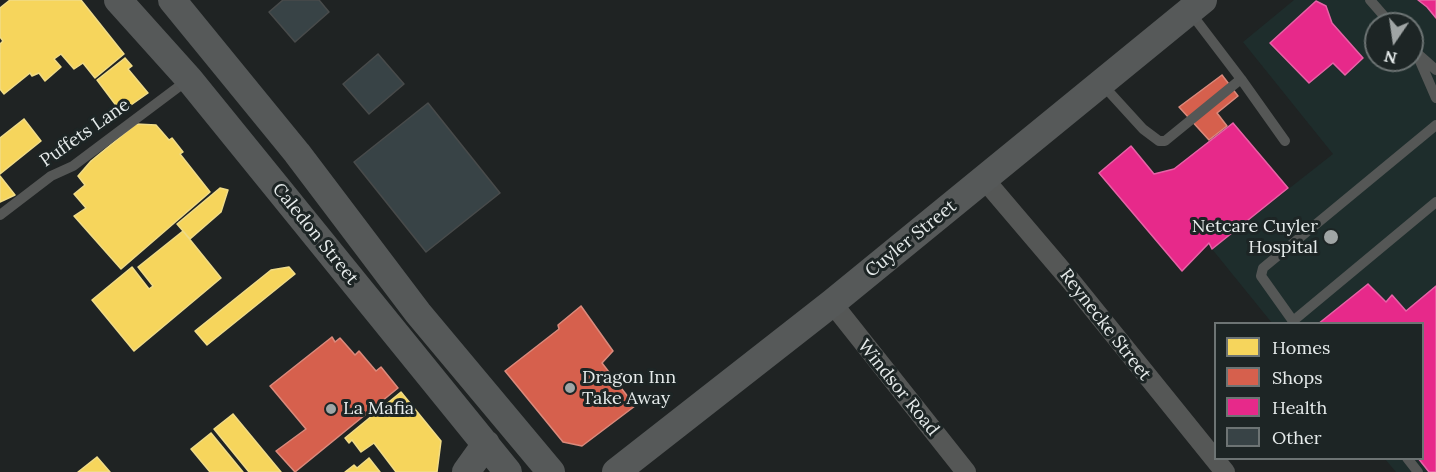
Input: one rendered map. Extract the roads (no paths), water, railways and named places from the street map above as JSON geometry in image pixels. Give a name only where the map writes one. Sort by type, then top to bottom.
[{"type":"main road","name":"Caledon Street","points":[[118,0],[189,79],[508,472]]},
{"type":"main road","name":"Caledon Street","points":[[172,0],[297,153],[418,313],[551,472]]},
{"type":"main road","name":"Cuyler Street","points":[[616,472],[832,303],[1196,5]]},
{"type":"main road","points":[[466,472],[486,444]]},
{"type":"street","name":"Reynecke Street","points":[[984,179],[1056,263],[1214,458]]},
{"type":"street","name":"Windsor Road","points":[[832,303],[966,472]]},
{"type":"street","name":"Reynecke Street","points":[[1215,460],[1225,472]]},
{"type":"lane","points":[[1370,0],[1380,12]]},
{"type":"lane","points":[[1196,5],[1240,78],[1285,141]]},
{"type":"lane","points":[[1424,59],[1436,69]]},
{"type":"lane","points":[[1424,72],[1436,98]]},
{"type":"lane","points":[[1101,83],[1150,135],[1165,141],[1240,78]]},
{"type":"lane","name":"Puffets Lane","points":[[0,215],[51,176],[73,166],[189,79]]},
{"type":"lane","points":[[1436,125],[1262,270],[1261,276],[1294,322],[1436,202]]},
{"type":"lane","points":[[1408,460],[1418,472]]},
{"type":"place","name":"Netcare Cuyler Hospital","points":[[1331,237]]},
{"type":"place","name":"Dragon Inn Take Away","points":[[570,388]]},
{"type":"place","name":"La Mafia","points":[[331,409]]}]
